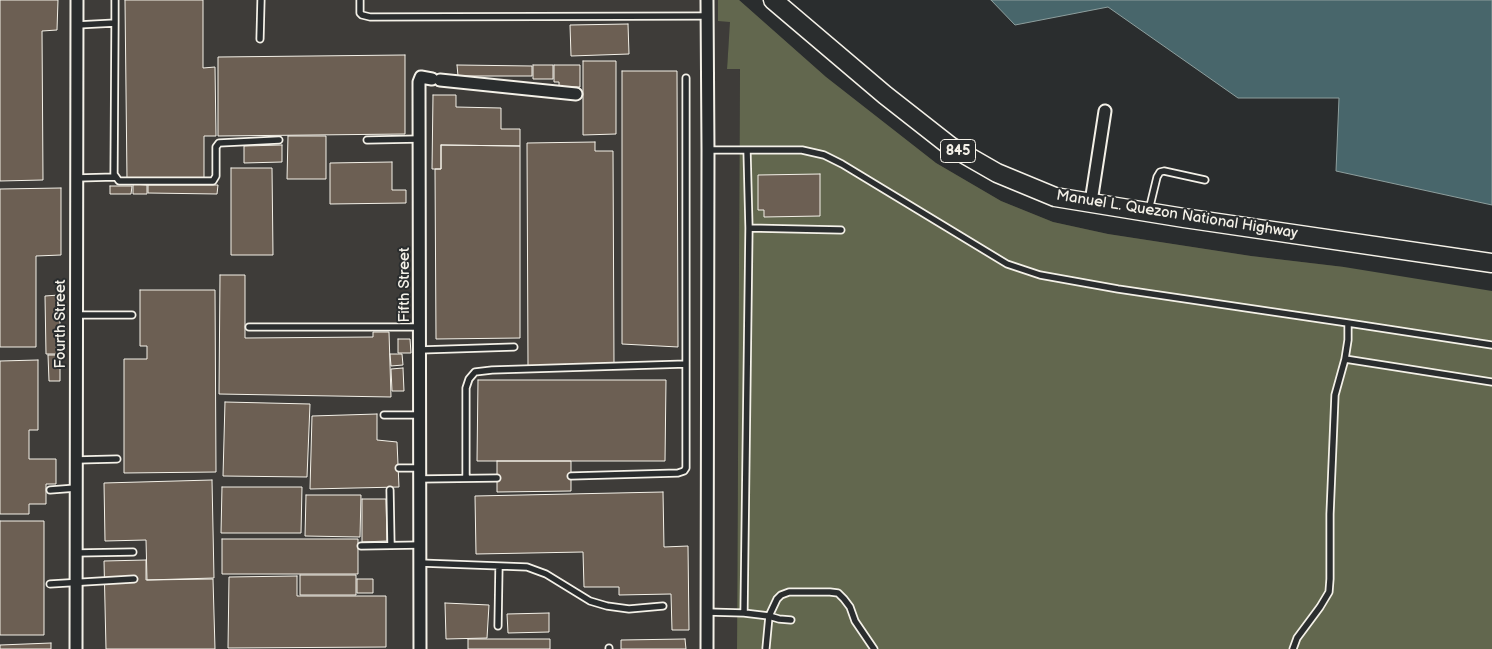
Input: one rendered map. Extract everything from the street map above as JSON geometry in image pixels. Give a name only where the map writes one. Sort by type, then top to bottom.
[{"type":"main road","name":"Manuel L. Quezon National Highway","points":[[773,0],[885,95],[950,146],[997,173],[1055,197],[1492,264]]},
{"type":"street","name":"Fourth Street","points":[[76,649],[77,0]]},
{"type":"street","points":[[707,0],[707,649]]},
{"type":"street","name":"Fifth Street","points":[[420,649],[419,80],[421,77],[576,94]]},
{"type":"street","points":[[1091,202],[1105,111]]},
{"type":"lane","points":[[115,0],[115,177],[119,182],[213,182],[216,176],[216,147],[219,143],[279,140]]},
{"type":"lane","points":[[260,39],[261,0]]},
{"type":"lane","points":[[360,0],[360,13],[370,17],[706,16]]},
{"type":"lane","points":[[77,25],[115,23]]},
{"type":"lane","points":[[571,476],[678,473],[684,471],[687,464],[686,78]]},
{"type":"lane","points":[[367,140],[419,139]]},
{"type":"lane","points":[[708,150],[802,150],[824,155],[1007,264],[1040,276],[1492,345]]},
{"type":"lane","points":[[744,613],[749,228],[746,150]]},
{"type":"lane","points":[[1148,212],[1160,172],[1164,171],[1205,180]]},
{"type":"lane","points":[[77,178],[115,177]]},
{"type":"lane","points":[[749,228],[841,230]]},
{"type":"lane","points":[[76,315],[132,315]]},
{"type":"lane","points":[[1293,649],[1297,638],[1329,592],[1329,522],[1335,396],[1345,359],[1348,323]]},
{"type":"lane","points":[[249,327],[420,326]]},
{"type":"lane","points":[[420,350],[514,347]]},
{"type":"lane","points":[[1345,359],[1492,382]]},
{"type":"lane","points":[[466,478],[466,388],[469,379],[475,372],[686,364]]},
{"type":"lane","points":[[384,415],[420,415]]},
{"type":"lane","points":[[76,460],[117,459]]},
{"type":"lane","points":[[398,468],[420,473],[466,478],[497,478]]},
{"type":"lane","points":[[50,490],[76,488]]},
{"type":"lane","points":[[390,490],[391,545]]},
{"type":"lane","points":[[361,546],[420,545]]},
{"type":"lane","points":[[76,553],[133,552]]},
{"type":"lane","points":[[420,563],[527,567],[546,574],[590,601],[607,606],[628,609],[663,606]]},
{"type":"lane","points":[[498,626],[499,566]]},
{"type":"lane","points":[[50,584],[134,579]]},
{"type":"lane","points":[[766,648],[769,616],[781,595],[789,592],[830,592],[844,598],[855,621],[874,649]]},
{"type":"lane","points":[[707,612],[744,613],[791,620]]},
{"type":"shaded area","points":[[0,0],[739,0],[826,77],[936,163],[1001,201],[1053,222],[1108,234],[1251,256],[1344,267],[1492,649],[756,42],[729,40],[727,69],[740,69],[737,649],[0,649]]},
{"type":"green space","points":[[718,0],[739,0],[826,77],[936,163],[1001,201],[1053,222],[1108,234],[1251,256],[1344,267],[1492,291],[1492,649],[737,649],[740,69],[727,69],[730,22],[718,21]]},
{"type":"water","points":[[991,0],[1492,0],[1492,205],[1336,171],[1339,98],[1238,98],[1108,7],[1015,25]]},
{"type":"building","points":[[0,0],[58,0],[57,30],[42,31],[43,180],[0,181]]},
{"type":"building","points":[[125,0],[203,0],[203,68],[215,67],[216,136],[204,136],[204,179],[127,180]]},
{"type":"building","points":[[628,24],[629,54],[571,56],[570,25]]},
{"type":"building","points":[[405,55],[405,134],[218,136],[218,57]]},
{"type":"building","points":[[583,61],[616,61],[616,134],[583,135]]},
{"type":"building","points":[[457,65],[532,66],[532,76],[458,76]]},
{"type":"building","points":[[533,65],[553,65],[553,79],[533,79]]},
{"type":"building","points":[[554,65],[580,65],[580,87],[559,87],[559,82],[554,82]]},
{"type":"building","points":[[622,71],[677,71],[678,347],[622,344]]},
{"type":"building","points":[[433,95],[456,95],[456,107],[501,108],[501,129],[520,129],[520,146],[441,145],[441,169],[432,169]]},
{"type":"building","points":[[288,136],[326,136],[326,179],[287,179]]},
{"type":"building","points":[[595,142],[595,151],[613,151],[614,365],[528,366],[527,143]]},
{"type":"building","points":[[282,145],[282,162],[244,163],[244,146]]},
{"type":"building","points":[[441,145],[520,146],[520,338],[436,339],[435,169],[441,169]]},
{"type":"building","points":[[392,162],[392,190],[406,190],[406,203],[330,204],[330,163]]},
{"type":"building","points":[[231,168],[272,168],[273,255],[231,255]]},
{"type":"building","points":[[820,174],[820,216],[764,217],[764,210],[758,210],[758,175]]},
{"type":"building","points":[[133,184],[147,185],[147,194],[133,194]]},
{"type":"building","points":[[148,185],[218,185],[217,194],[148,193]]},
{"type":"building","points":[[110,186],[132,186],[131,194],[110,194]]},
{"type":"building","points":[[61,188],[61,255],[36,256],[36,347],[0,347],[0,189]]},
{"type":"building","points":[[220,275],[245,275],[245,338],[373,337],[373,332],[389,332],[391,397],[219,394]]},
{"type":"building","points":[[140,290],[215,290],[216,472],[124,473],[124,359],[147,359],[147,346],[140,346]]},
{"type":"building","points":[[59,295],[61,354],[46,354],[45,296]]},
{"type":"building","points":[[398,339],[410,339],[411,353],[398,353]]},
{"type":"building","points":[[390,354],[402,354],[403,365],[391,366]]},
{"type":"building","points":[[48,355],[60,355],[60,381],[49,381]]},
{"type":"building","points":[[38,360],[38,430],[29,430],[29,459],[56,459],[56,484],[46,484],[46,504],[29,504],[29,514],[0,514],[0,361]]},
{"type":"building","points":[[403,368],[404,391],[392,391],[391,369]]},
{"type":"building","points":[[478,380],[666,380],[665,461],[477,461]]},
{"type":"building","points":[[225,402],[310,404],[307,477],[223,476]]},
{"type":"building","points":[[377,414],[377,440],[397,442],[399,487],[310,489],[312,416]]},
{"type":"building","points":[[497,461],[571,461],[571,491],[497,492]]},
{"type":"building","points":[[212,480],[214,578],[147,580],[146,540],[105,541],[104,483]]},
{"type":"building","points":[[222,487],[302,487],[301,533],[221,533]]},
{"type":"building","points":[[663,492],[664,547],[688,546],[689,630],[672,630],[671,594],[619,595],[619,587],[584,587],[583,552],[476,554],[475,496]]},
{"type":"building","points":[[306,495],[361,495],[360,537],[305,536]]},
{"type":"building","points":[[362,499],[386,499],[387,541],[362,542]]},
{"type":"building","points":[[0,521],[44,521],[44,635],[0,635]]},
{"type":"building","points":[[222,539],[358,539],[358,574],[222,574]]},
{"type":"building","points":[[146,560],[146,580],[213,579],[215,649],[106,649],[104,561]]},
{"type":"building","points":[[300,575],[356,575],[356,595],[300,595]]},
{"type":"building","points":[[297,576],[297,596],[386,596],[386,647],[228,648],[229,577]]},
{"type":"building","points":[[357,579],[373,579],[373,593],[357,593]]},
{"type":"building","points":[[445,603],[489,605],[487,638],[446,639]]},
{"type":"building","points":[[549,613],[549,632],[508,633],[507,614]]},
{"type":"building","points":[[468,639],[550,639],[550,649],[468,649]]},
{"type":"building","points":[[685,639],[686,649],[621,649],[621,640]]},
{"type":"building","points":[[51,643],[51,649],[0,649],[0,645]]}]
